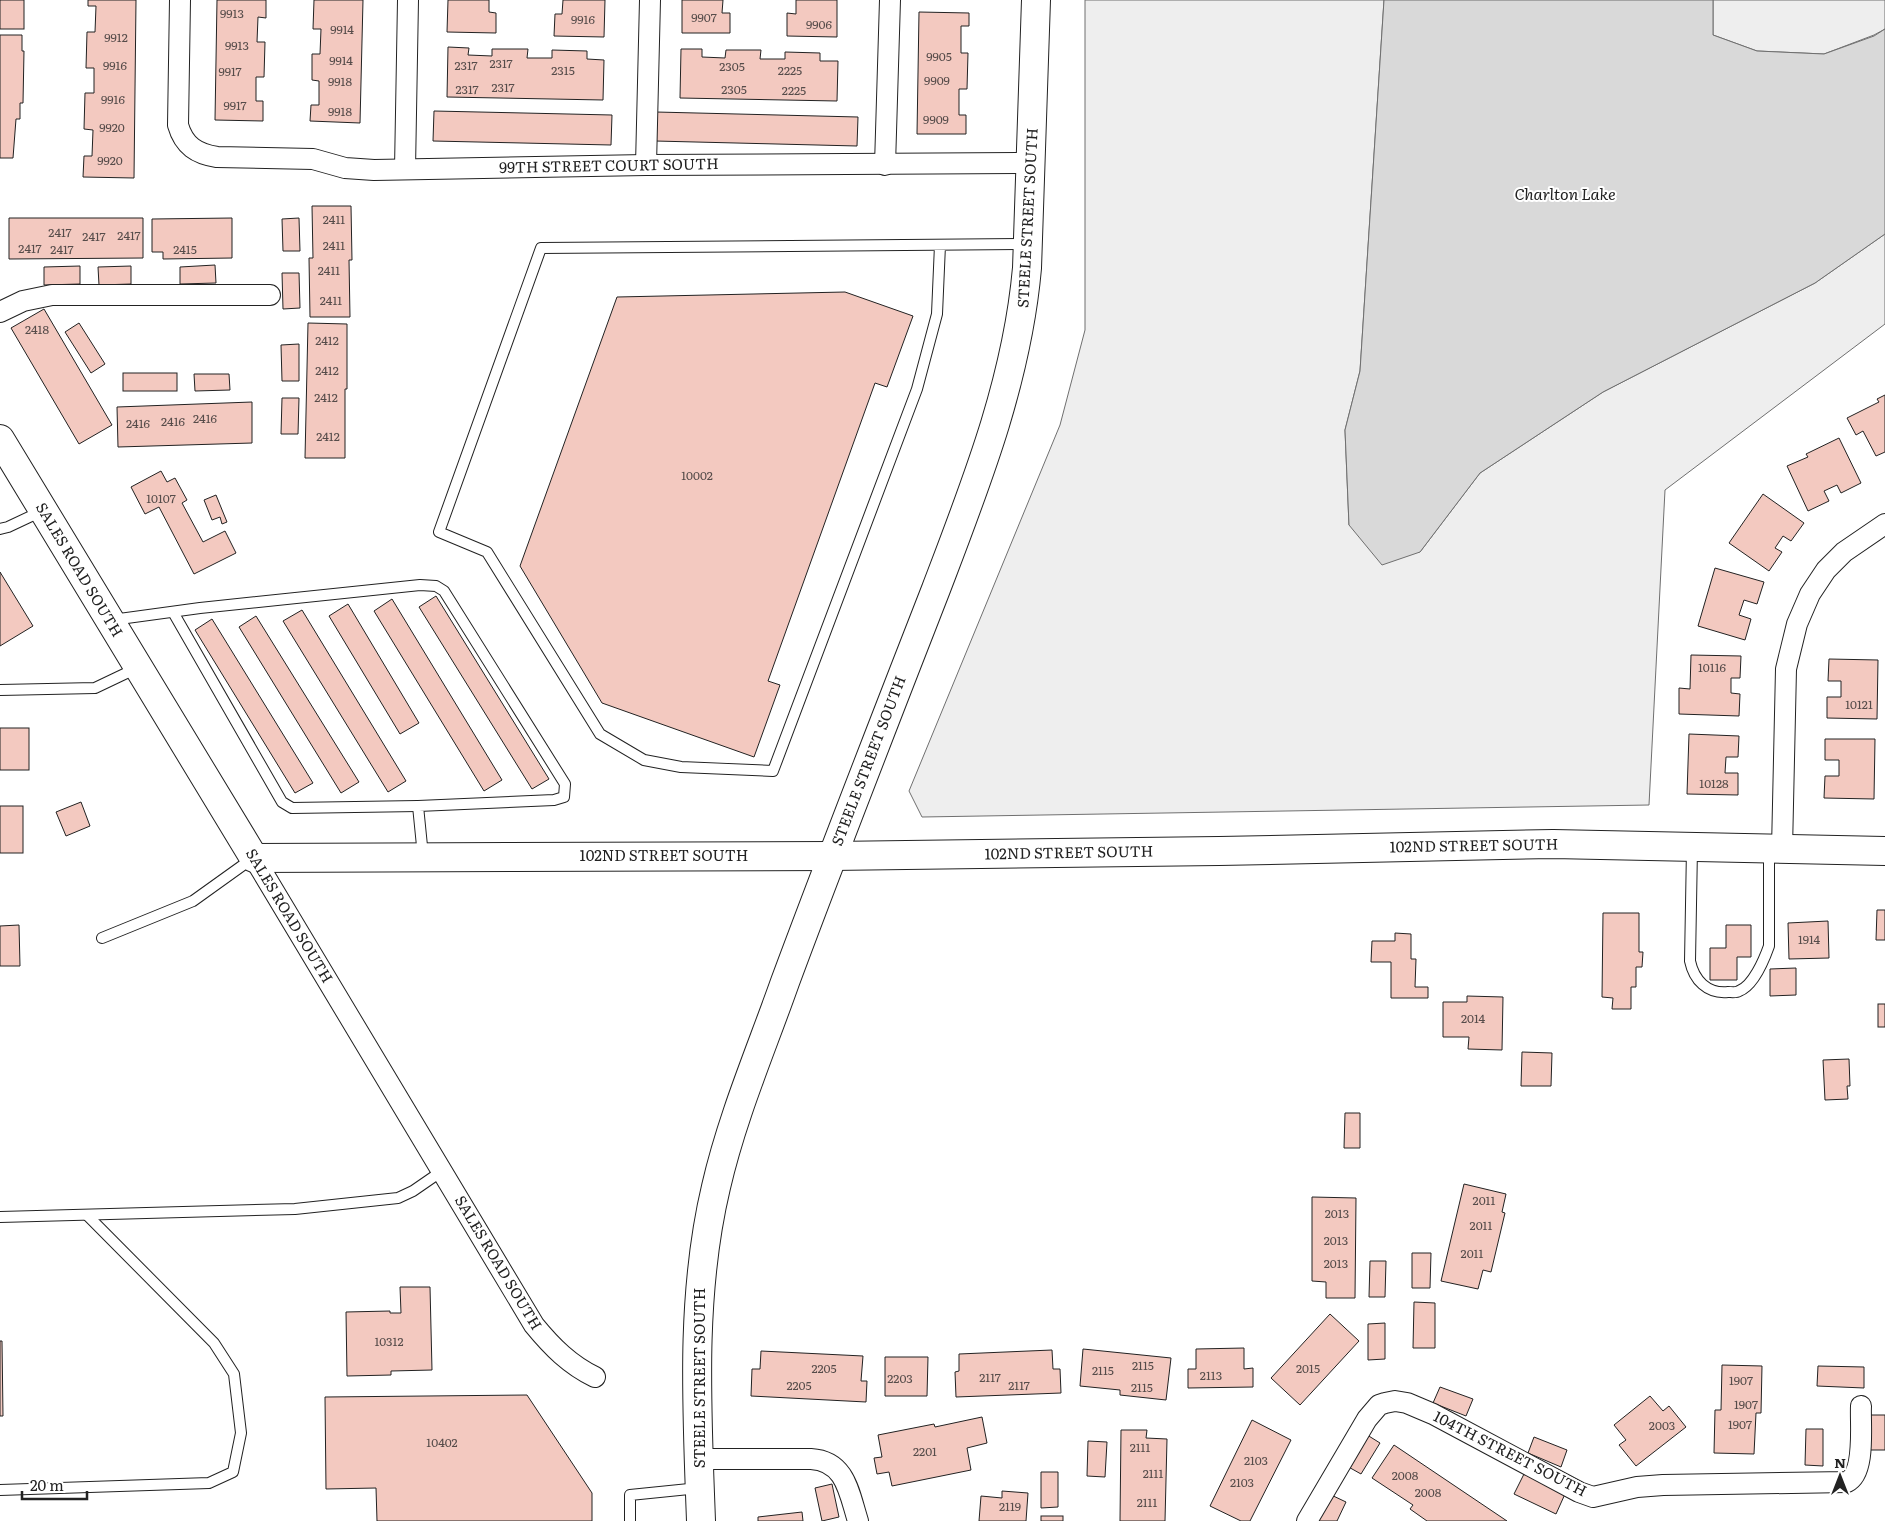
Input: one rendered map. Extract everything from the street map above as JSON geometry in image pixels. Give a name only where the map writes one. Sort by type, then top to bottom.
[{"type":"street","name":"99TH STREET COURT SOUTH","points":[[180,0],[177,113],[181,134],[190,147],[204,155],[217,157],[313,159],[345,168],[405,169],[646,165],[1032,163]]},
{"type":"street","points":[[405,169],[408,0]]},
{"type":"street","points":[[646,165],[650,0]]},
{"type":"street","points":[[885,165],[890,0]]},
{"type":"street","name":"STEELE STREET SOUTH","points":[[701,1521],[698,1322],[709,1219],[727,1144],[742,1100],[832,856],[972,493],[995,425],[1015,353],[1024,308],[1028,244],[1036,0]]},
{"type":"street","points":[[0,312],[23,301],[52,295],[270,295]]},
{"type":"street","name":"SALES ROAD SOUTH","points":[[0,439],[534,1325],[549,1344],[567,1361],[595,1377]]},
{"type":"street","points":[[1776,848],[1786,669],[1797,624],[1810,594],[1826,570],[1844,552],[1885,524]]},
{"type":"street","name":"102ND STREET SOUTH","points":[[254,858],[832,856],[1553,844],[1885,850]]},
{"type":"street","name":"104TH STREET SOUTH","points":[[1307,1521],[1367,1419],[1379,1405],[1391,1401],[1408,1403],[1433,1414],[1579,1492],[1593,1497],[1617,1490],[1654,1486],[1847,1482],[1854,1478],[1858,1468],[1860,1406]]},
{"type":"street","points":[[699,1459],[820,1460],[828,1462],[840,1473],[858,1521]]},
{"type":"lane","points":[[940,245],[937,314],[916,389],[773,771],[681,767],[644,760],[600,734],[487,552],[439,532],[541,248],[1028,244]]},
{"type":"lane","points":[[0,528],[8,527],[43,510]]},
{"type":"lane","points":[[109,620],[173,612],[420,585],[436,586],[444,591],[565,784],[564,797],[554,800],[418,806],[292,808],[282,802],[173,612]]},
{"type":"lane","points":[[0,690],[95,688],[138,668]]},
{"type":"lane","points":[[418,806],[423,857]]},
{"type":"lane","points":[[1692,847],[1690,961],[1692,972],[1702,984],[1712,991],[1723,992],[1740,991],[1754,978],[1765,958],[1769,946],[1776,848]]},
{"type":"lane","points":[[102,938],[193,901],[254,858]]},
{"type":"lane","points":[[0,1217],[294,1209],[398,1198],[414,1191],[442,1171]]},
{"type":"lane","points":[[0,1490],[209,1483],[233,1472],[241,1433],[234,1374],[214,1343],[87,1215]]},
{"type":"lane","points":[[630,1521],[630,1496],[700,1488]]},
{"type":"shaded area","points":[[1085,0],[1384,0],[1360,371],[1345,430],[1349,525],[1420,552],[1480,473],[1603,392],[1815,283],[1885,234],[1885,324],[1665,490],[1649,805],[922,817],[909,791],[1060,425],[1085,330]]},
{"type":"shaded area","points":[[1713,0],[1885,0],[1885,29],[1824,54],[1757,51],[1713,35]]},
{"type":"water","name":"Charlton Lake","points":[[1384,0],[1713,0],[1713,35],[1757,51],[1824,54],[1874,36],[1885,29],[1885,234],[1815,283],[1603,392],[1480,473],[1420,552],[1382,565],[1349,525],[1345,430],[1360,371]]},
{"type":"building","points":[[0,0],[24,0],[24,29],[0,29]]},
{"type":"building","points":[[88,0],[136,0],[134,178],[83,177],[84,156],[92,156],[93,130],[84,129],[85,93],[94,93],[94,68],[86,68],[87,32],[95,32],[96,6],[88,6]]},
{"type":"building","points":[[217,0],[266,0],[266,18],[258,17],[257,42],[265,42],[264,77],[256,77],[256,101],[263,101],[263,121],[215,120]]},
{"type":"building","points":[[314,0],[363,0],[360,123],[310,121],[311,105],[319,105],[319,81],[312,80],[312,54],[320,54],[321,29],[313,29]]},
{"type":"building","points":[[448,0],[489,0],[489,12],[496,13],[496,33],[447,32]]},
{"type":"building","points":[[563,0],[605,0],[604,37],[554,36],[555,14],[562,14]]},
{"type":"building","points":[[682,0],[723,0],[722,13],[730,13],[730,33],[682,33]]},
{"type":"building","points":[[796,0],[837,0],[837,37],[787,36],[787,13],[796,14]]},
{"type":"building","points":[[919,12],[969,13],[969,26],[961,26],[961,53],[968,53],[967,89],[959,89],[959,115],[966,115],[966,134],[917,134]]},
{"type":"building","points":[[0,35],[22,35],[22,51],[24,51],[23,103],[20,103],[20,119],[16,119],[13,158],[0,158]]},
{"type":"building","points":[[448,47],[469,48],[468,55],[492,56],[492,49],[528,49],[527,58],[552,58],[552,50],[587,51],[587,59],[604,60],[603,100],[447,97]]},
{"type":"building","points":[[681,49],[702,49],[702,57],[725,58],[726,50],[761,50],[760,59],[785,59],[785,52],[820,53],[820,61],[838,61],[837,101],[680,98]]},
{"type":"building","points":[[434,111],[612,115],[611,145],[433,141]]},
{"type":"building","points":[[656,112],[858,117],[857,146],[655,141]]},
{"type":"building","points":[[312,206],[351,206],[352,260],[349,260],[350,317],[310,317],[309,258],[313,258]]},
{"type":"building","points":[[9,218],[143,218],[143,258],[9,259]]},
{"type":"building","points":[[232,218],[232,258],[163,259],[163,252],[152,252],[152,219]]},
{"type":"building","points":[[299,218],[300,251],[283,251],[282,219]]},
{"type":"building","points":[[215,265],[216,283],[180,284],[180,267]]},
{"type":"building","points":[[80,266],[80,284],[44,285],[44,267]]},
{"type":"building","points":[[131,266],[131,284],[99,285],[98,267]]},
{"type":"building","points":[[282,273],[299,273],[300,308],[283,309]]},
{"type":"building","points":[[845,292],[913,316],[887,387],[875,383],[768,681],[780,685],[754,757],[602,703],[520,566],[617,297]]},
{"type":"building","points":[[44,309],[112,425],[79,444],[11,328]]},
{"type":"building","points":[[79,323],[105,364],[91,373],[65,332]]},
{"type":"building","points":[[308,323],[347,324],[345,458],[305,458]]},
{"type":"building","points":[[299,344],[299,381],[282,381],[281,345]]},
{"type":"building","points":[[123,373],[177,373],[177,391],[123,391]]},
{"type":"building","points":[[194,374],[229,374],[230,390],[195,391]]},
{"type":"building","points":[[1885,395],[1885,452],[1876,456],[1863,431],[1856,435],[1847,418],[1879,402],[1877,399]]},
{"type":"building","points":[[282,398],[299,398],[298,434],[281,434]]},
{"type":"building","points":[[252,402],[252,443],[118,447],[117,407]]},
{"type":"building","points":[[1839,438],[1861,483],[1841,493],[1837,485],[1824,491],[1829,501],[1808,511],[1787,466],[1808,457],[1806,454]]},
{"type":"building","points":[[161,471],[167,482],[175,478],[187,500],[182,503],[203,542],[225,531],[236,553],[194,574],[159,507],[145,514],[131,487]]},
{"type":"building","points":[[1763,494],[1804,523],[1791,541],[1783,536],[1775,548],[1782,552],[1769,571],[1729,543]]},
{"type":"building","points":[[216,495],[227,522],[222,524],[220,517],[212,520],[204,500]]},
{"type":"building","points":[[1715,568],[1764,582],[1757,604],[1744,600],[1739,615],[1751,619],[1745,640],[1698,626]]},
{"type":"building","points":[[0,572],[33,626],[0,646]]},
{"type":"building","points":[[436,596],[549,779],[532,789],[419,607]]},
{"type":"building","points":[[392,599],[502,780],[484,791],[374,611]]},
{"type":"building","points":[[348,604],[419,723],[400,734],[329,616]]},
{"type":"building","points":[[302,610],[406,781],[388,792],[283,621]]},
{"type":"building","points":[[256,616],[359,782],[341,793],[239,627]]},
{"type":"building","points":[[212,619],[313,783],[295,793],[195,630]]},
{"type":"building","points":[[1691,655],[1741,656],[1740,678],[1731,678],[1731,693],[1740,694],[1739,716],[1679,714],[1679,688],[1690,689]]},
{"type":"building","points":[[1829,659],[1878,660],[1877,719],[1827,718],[1827,697],[1841,697],[1841,681],[1828,681]]},
{"type":"building","points":[[0,728],[29,728],[29,770],[0,770]]},
{"type":"building","points":[[1689,734],[1739,736],[1738,757],[1726,757],[1725,773],[1738,773],[1738,795],[1687,794]]},
{"type":"building","points":[[1825,739],[1875,739],[1874,799],[1824,798],[1825,776],[1839,776],[1839,760],[1825,760]]},
{"type":"building","points":[[81,802],[90,826],[66,836],[56,812]]},
{"type":"building","points":[[0,806],[23,806],[23,853],[0,853]]},
{"type":"building","points":[[1877,910],[1885,910],[1885,940],[1876,940]]},
{"type":"building","points":[[1603,913],[1639,913],[1639,952],[1643,952],[1642,967],[1636,967],[1636,987],[1631,987],[1631,1009],[1612,1009],[1613,998],[1602,997]]},
{"type":"building","points":[[1828,921],[1829,958],[1789,959],[1788,923]]},
{"type":"building","points":[[19,925],[20,966],[0,966],[0,926]]},
{"type":"building","points":[[1726,925],[1751,925],[1751,957],[1737,957],[1737,980],[1710,980],[1710,948],[1726,948]]},
{"type":"building","points":[[1395,933],[1411,934],[1411,959],[1416,959],[1415,987],[1428,987],[1428,998],[1391,998],[1391,962],[1371,962],[1372,941],[1395,941]]},
{"type":"building","points":[[1796,968],[1796,995],[1770,996],[1770,969]]},
{"type":"building","points":[[1467,996],[1503,997],[1502,1050],[1468,1049],[1469,1037],[1443,1037],[1443,1002],[1467,1002]]},
{"type":"building","points":[[1878,1004],[1885,1004],[1885,1027],[1878,1027]]},
{"type":"building","points":[[1522,1052],[1552,1053],[1551,1086],[1521,1086]]},
{"type":"building","points":[[1849,1059],[1850,1086],[1847,1086],[1848,1099],[1825,1100],[1823,1060]]},
{"type":"building","points":[[1345,1113],[1360,1113],[1360,1148],[1344,1148]]},
{"type":"building","points":[[1464,1184],[1506,1194],[1502,1212],[1505,1213],[1491,1272],[1483,1270],[1478,1289],[1441,1281]]},
{"type":"building","points":[[1312,1197],[1356,1198],[1355,1298],[1326,1298],[1326,1282],[1312,1281]]},
{"type":"building","points":[[1412,1253],[1431,1253],[1430,1288],[1412,1288]]},
{"type":"building","points":[[1370,1261],[1386,1261],[1385,1297],[1369,1297]]},
{"type":"building","points":[[400,1287],[430,1287],[432,1370],[391,1371],[391,1375],[347,1376],[346,1312],[390,1311],[390,1313],[401,1313]]},
{"type":"building","points":[[1414,1302],[1435,1303],[1435,1348],[1413,1348]]},
{"type":"building","points":[[1330,1314],[1359,1341],[1300,1405],[1271,1378]]},
{"type":"building","points":[[1385,1323],[1385,1359],[1368,1360],[1368,1324]]},
{"type":"building","points":[[0,1341],[2,1341],[3,1416],[0,1416]]},
{"type":"building","points":[[1244,1348],[1244,1369],[1253,1368],[1253,1387],[1188,1388],[1188,1369],[1196,1369],[1196,1349]]},
{"type":"building","points":[[1083,1349],[1171,1358],[1166,1400],[1120,1395],[1120,1390],[1080,1386]]},
{"type":"building","points":[[1052,1350],[1053,1369],[1060,1369],[1061,1393],[956,1397],[955,1372],[959,1371],[959,1354]]},
{"type":"building","points":[[761,1351],[863,1356],[861,1381],[867,1381],[866,1402],[751,1396],[752,1369],[760,1369]]},
{"type":"building","points":[[885,1357],[928,1357],[927,1396],[885,1396]]},
{"type":"building","points":[[1722,1365],[1762,1366],[1761,1413],[1756,1413],[1754,1454],[1714,1453],[1715,1410],[1721,1410]]},
{"type":"building","points":[[1818,1366],[1864,1367],[1864,1388],[1817,1386]]},
{"type":"building","points":[[1440,1387],[1473,1399],[1466,1416],[1433,1403]]},
{"type":"building","points":[[527,1395],[592,1493],[592,1521],[377,1521],[376,1488],[326,1489],[325,1397]]},
{"type":"building","points":[[1650,1396],[1663,1411],[1669,1406],[1686,1427],[1636,1466],[1619,1445],[1626,1440],[1614,1425]]},
{"type":"building","points":[[1867,1415],[1885,1415],[1885,1450],[1868,1450]]},
{"type":"building","points":[[982,1417],[987,1443],[967,1448],[971,1470],[892,1486],[889,1472],[877,1474],[874,1458],[882,1457],[878,1435],[934,1424],[935,1427]]},
{"type":"building","points":[[1252,1420],[1291,1440],[1250,1521],[1241,1521],[1210,1506]]},
{"type":"building","points":[[1806,1429],[1823,1429],[1823,1466],[1805,1465]]},
{"type":"building","points":[[1121,1430],[1147,1430],[1146,1438],[1167,1439],[1165,1521],[1120,1521]]},
{"type":"building","points":[[1364,1433],[1380,1443],[1361,1474],[1345,1465]]},
{"type":"building","points":[[1534,1437],[1567,1450],[1561,1467],[1528,1453]]},
{"type":"building","points":[[1088,1441],[1107,1442],[1105,1477],[1087,1476]]},
{"type":"building","points":[[1394,1445],[1507,1521],[1427,1521],[1410,1509],[1413,1505],[1372,1478]]},
{"type":"building","points":[[1041,1472],[1058,1472],[1058,1507],[1041,1508]]},
{"type":"building","points":[[1524,1474],[1565,1494],[1556,1514],[1514,1494]]},
{"type":"building","points":[[832,1484],[839,1517],[822,1521],[815,1488]]},
{"type":"building","points":[[1002,1491],[1028,1493],[1026,1521],[979,1521],[981,1496],[1002,1498]]},
{"type":"building","points":[[1327,1493],[1346,1502],[1337,1521],[1314,1521]]},
{"type":"building","points":[[802,1512],[803,1521],[758,1521],[758,1517]]},
{"type":"building","points":[[1041,1516],[1063,1516],[1063,1521],[1041,1521]]}]
